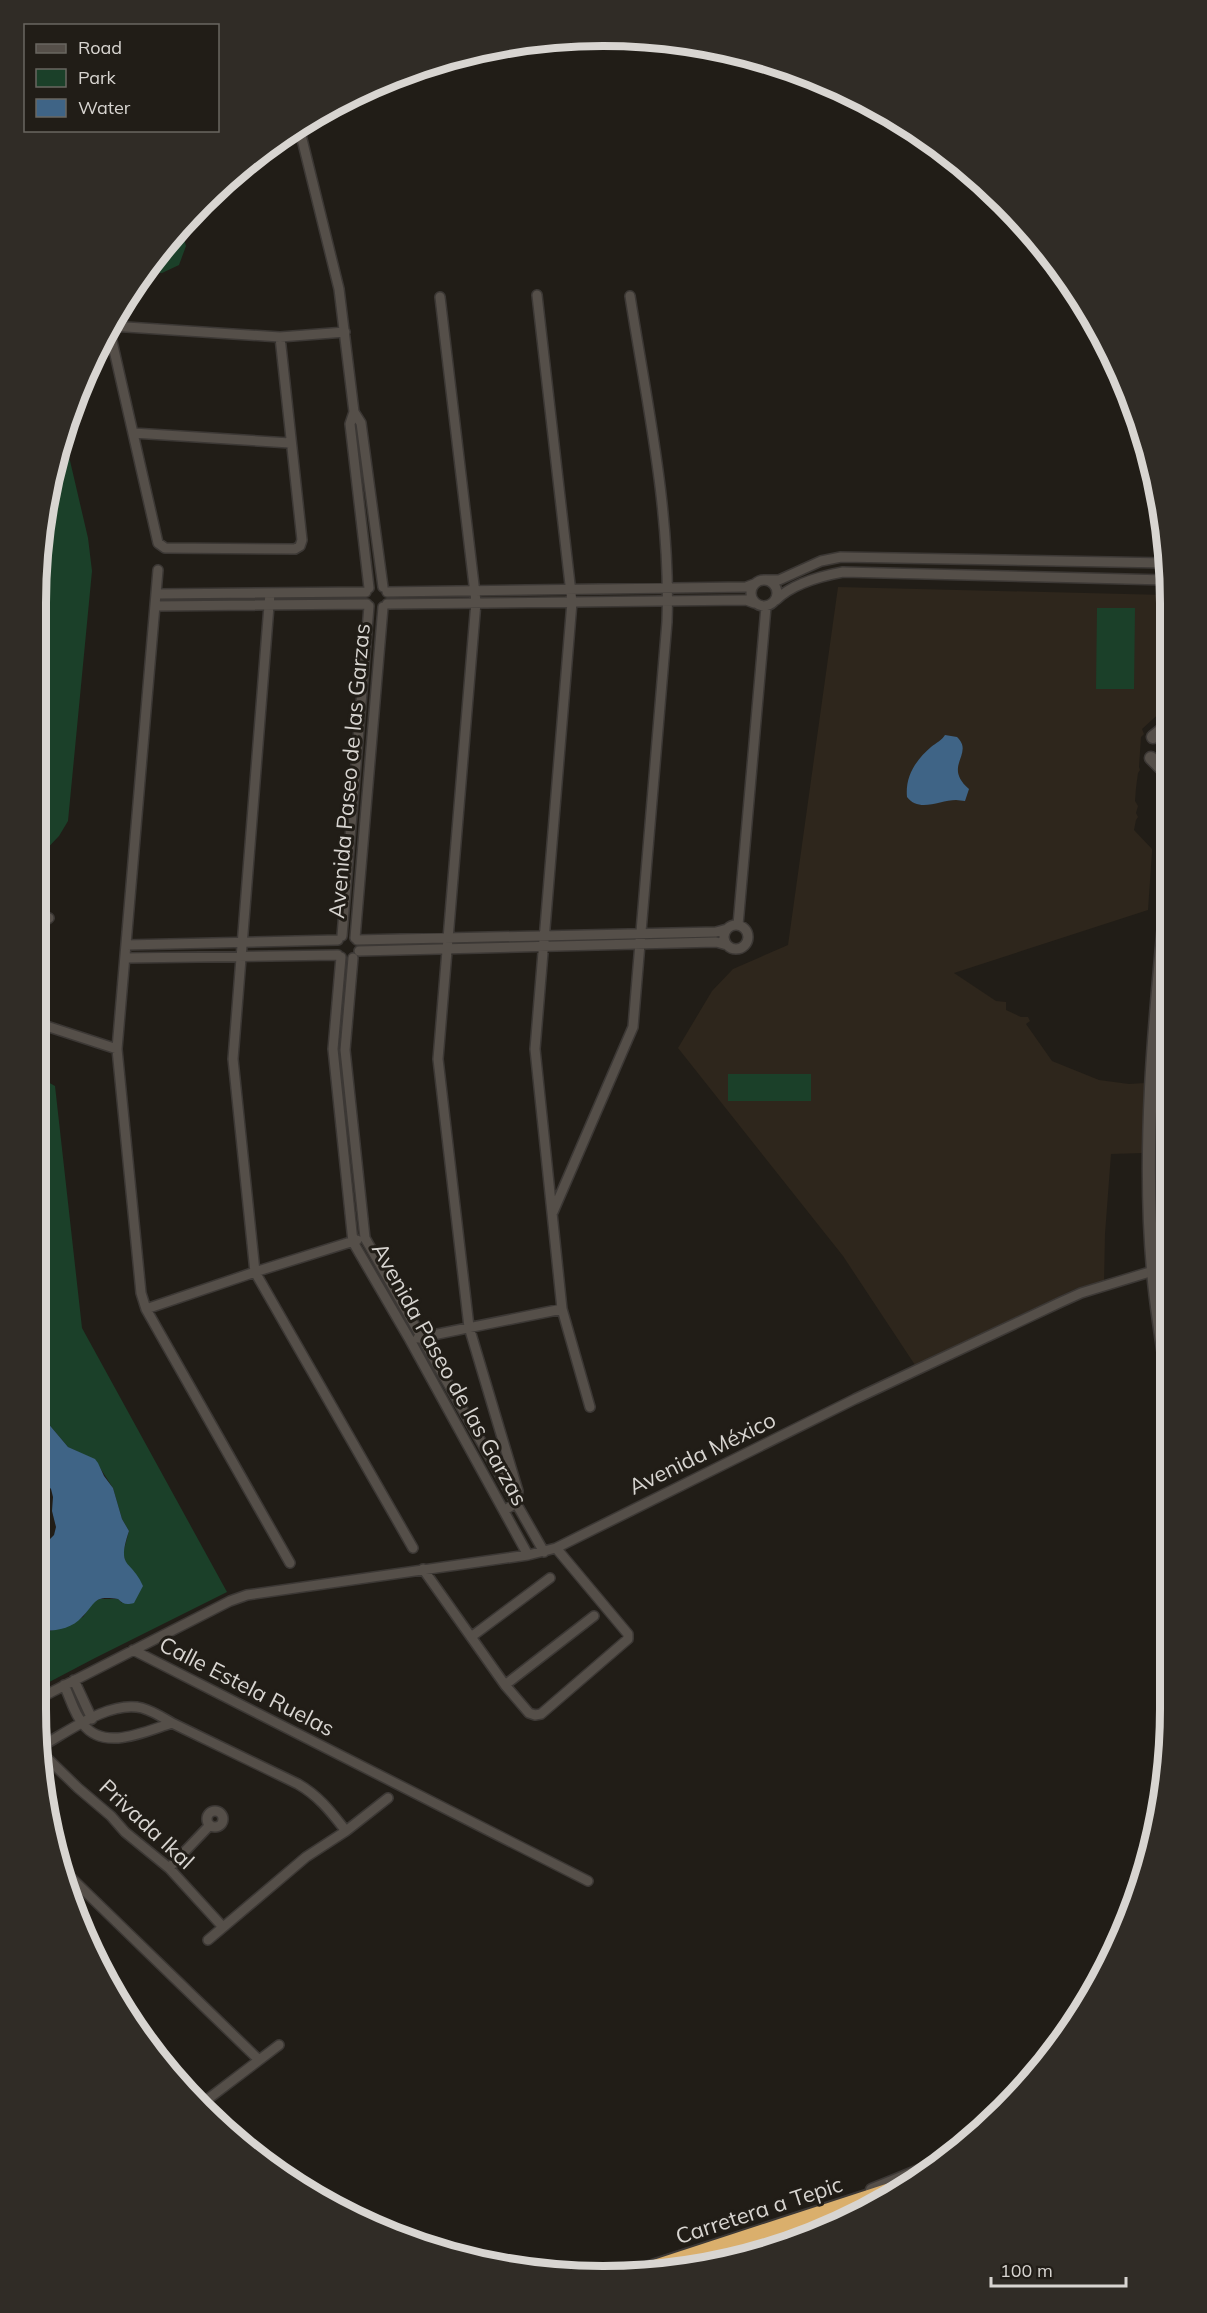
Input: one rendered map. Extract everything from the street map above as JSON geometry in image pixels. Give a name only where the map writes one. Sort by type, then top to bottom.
[{"type":"highway","name":"Carretera a Tepic","points":[[672,2262],[874,2196]]},
{"type":"main road","points":[[1153,737],[1160,732]]},
{"type":"main road","points":[[1151,758],[1160,767]]},
{"type":"main road","points":[[1160,967],[1150,1101],[1149,1198],[1153,1271],[1160,1322]]},
{"type":"main road","points":[[817,2215],[909,2175]]},
{"type":"street","points":[[301,136],[339,289],[354,412],[350,424],[368,605]]},
{"type":"street","points":[[537,295],[572,602],[535,1049],[562,1309],[590,1407]]},
{"type":"street","points":[[552,1214],[633,1027],[668,588],[665,516],[630,296]]},
{"type":"street","points":[[440,297],[476,602],[438,1059],[468,1327],[518,1491],[516,1503],[505,1510]]},
{"type":"street","points":[[120,328],[280,337],[345,332]]},
{"type":"street","points":[[113,340],[158,543],[161,547],[295,549],[300,546],[302,540],[280,337]]},
{"type":"street","points":[[354,412],[361,423],[385,589],[389,598],[385,606]]},
{"type":"street","points":[[133,433],[290,443]]},
{"type":"street","points":[[841,557],[843,572]]},
{"type":"street","points":[[157,594],[368,590],[373,586],[385,589],[476,591],[746,588],[766,580],[779,580],[821,561],[841,557],[1159,563]]},
{"type":"street","points":[[976,560],[976,575]]},
{"type":"street","points":[[1115,562],[1116,578]]},
{"type":"street","points":[[158,570],[117,1049],[141,1293],[146,1309],[290,1563]]},
{"type":"street","points":[[156,606],[368,605],[373,609],[385,606],[476,602],[746,600],[766,607],[772,605],[783,593],[825,575],[843,572],[1159,579]]},
{"type":"street","points":[[766,580],[777,587],[776,600]]},
{"type":"street","points":[[754,584],[751,597],[754,603]]},
{"type":"street","points":[[270,593],[271,605],[233,1059],[255,1272],[413,1548]]},
{"type":"street","name":"Avenida Paseo de las Garzas","points":[[368,605],[340,938],[336,948],[339,956],[333,1049],[353,1242],[410,1340],[528,1555]]},
{"type":"street","name":"Avenida Paseo de las Garzas","points":[[385,606],[356,954],[345,1050],[365,1238],[544,1552]]},
{"type":"street","points":[[738,925],[766,607]]},
{"type":"street","points":[[126,945],[340,938],[716,932],[738,925]]},
{"type":"street","points":[[125,958],[339,956],[447,949],[716,942],[738,950],[747,943],[747,932],[738,925]]},
{"type":"street","points":[[727,945],[725,934],[728,929]]},
{"type":"street","points":[[46,1026],[117,1049]]},
{"type":"street","points":[[146,1309],[365,1238]]},
{"type":"street","name":"Avenida México","points":[[46,1695],[230,1601],[247,1595],[528,1555],[556,1548],[845,1405],[1061,1302],[1081,1293],[1153,1271]]},
{"type":"street","points":[[410,1340],[562,1309]]},
{"type":"street","points":[[498,1472],[510,1465]]},
{"type":"street","points":[[423,1569],[505,1685],[529,1713],[535,1715],[541,1714],[628,1639],[628,1634],[556,1548]]},
{"type":"street","points":[[471,1637],[550,1578]]},
{"type":"street","points":[[505,1685],[594,1616]]},
{"type":"street","name":"Calle Estela Ruelas","points":[[133,1650],[588,1881]]},
{"type":"street","points":[[74,1680],[92,1719]]},
{"type":"street","points":[[64,1685],[82,1724],[105,1738],[117,1739],[172,1723]]},
{"type":"street","points":[[48,1743],[118,1708],[140,1708],[154,1712],[306,1788],[327,1806],[346,1831]]},
{"type":"street","name":"Privada Ikal","points":[[49,1760],[111,1816],[125,1832],[169,1868],[222,1926]]},
{"type":"street","points":[[208,1940],[306,1857],[346,1831],[388,1798]]},
{"type":"street","points":[[169,1868],[210,1825]]},
{"type":"street","points":[[73,1880],[259,2060]]},
{"type":"street","points":[[207,2100],[279,2045]]},
{"type":"shaded area","points":[[838,587],[1160,595],[1160,713],[1142,729],[1144,734],[1141,737],[1140,770],[1135,801],[1138,806],[1136,813],[1138,817],[1134,830],[1152,849],[1148,910],[954,973],[996,1001],[1006,1002],[1006,1010],[1021,1017],[1028,1017],[1030,1021],[1026,1024],[1052,1061],[1099,1080],[1129,1084],[1145,1083],[1143,1153],[1111,1154],[1104,1283],[1075,1289],[915,1365],[843,1256],[678,1048],[712,991],[733,969],[788,945]]},
{"type":"green space","points":[[184,238],[186,246],[179,265],[162,273],[156,273]]},
{"type":"green space","points":[[68,451],[88,538],[92,571],[68,821],[59,836],[46,850],[48,567],[57,495]]},
{"type":"green space","points":[[1097,608],[1135,608],[1134,689],[1096,689]]},
{"type":"green space","points":[[728,1074],[811,1074],[811,1101],[728,1101]]},
{"type":"green space","points":[[46,1081],[55,1086],[82,1328],[227,1592],[46,1684],[46,1632],[83,1617],[93,1602],[100,1599],[118,1599],[122,1603],[126,1564],[123,1553],[129,1531],[122,1519],[113,1488],[95,1460],[68,1447],[46,1421]]},
{"type":"water","points":[[945,735],[957,737],[962,743],[958,774],[969,789],[965,801],[956,800],[924,805],[912,802],[907,797],[910,775],[921,757]]},
{"type":"water","points":[[46,1421],[68,1447],[95,1459],[113,1488],[122,1519],[129,1531],[125,1543],[125,1558],[143,1586],[134,1603],[125,1604],[118,1599],[110,1598],[99,1599],[72,1625],[48,1631],[46,1631],[46,1543],[54,1535],[56,1527],[52,1511],[51,1489],[46,1483]]}]
